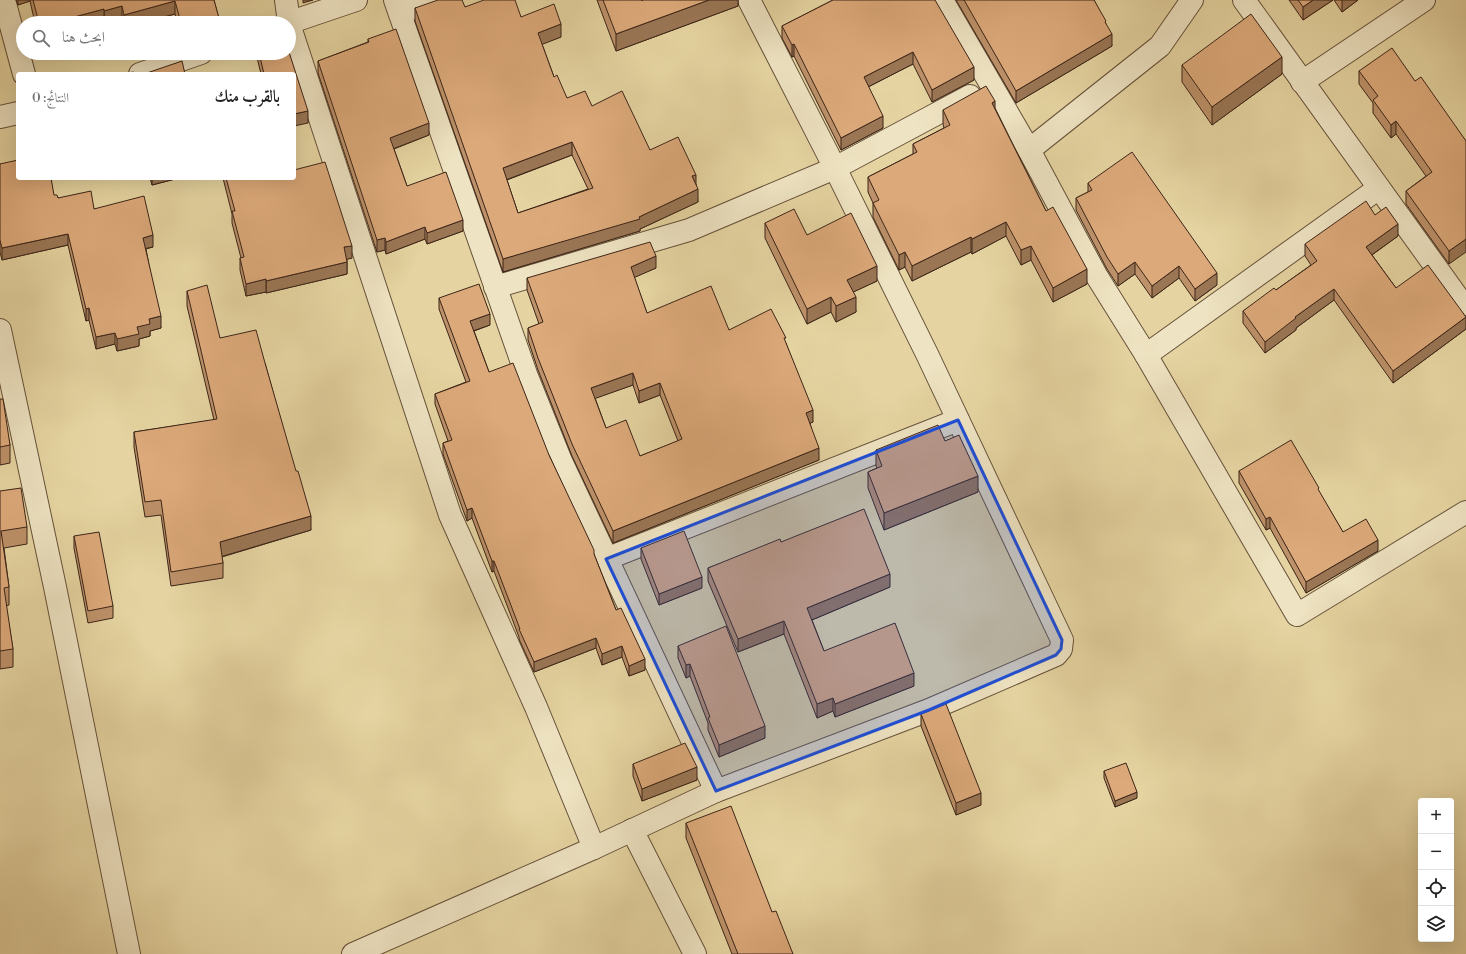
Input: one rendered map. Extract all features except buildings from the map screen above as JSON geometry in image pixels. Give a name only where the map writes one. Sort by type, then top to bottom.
[{"type":"street","points":[[4,0],[16,44]]},
{"type":"street","points":[[286,0],[288,16]]},
{"type":"street","points":[[296,21],[356,0]]},
{"type":"street","points":[[436,0],[397,7],[495,287],[526,374],[561,461],[716,791]]},
{"type":"street","points":[[353,954],[594,848],[716,791],[928,710],[1056,655],[1061,649],[1062,640],[927,354],[835,168],[749,0]]},
{"type":"street","points":[[942,0],[1029,150],[1096,275],[1146,354],[1297,615],[1466,512]]},
{"type":"street","points":[[1029,150],[1160,46],[1192,0]]},
{"type":"street","points":[[1244,0],[1466,309]]},
{"type":"street","points":[[1302,82],[1424,0]]},
{"type":"street","points":[[296,45],[450,515],[536,707],[594,848]]},
{"type":"street","points":[[20,60],[23,72]]},
{"type":"street","points":[[146,72],[181,60]]},
{"type":"street","points":[[495,287],[689,230],[835,168],[990,85]]},
{"type":"street","points":[[0,117],[16,113]]},
{"type":"street","points":[[1146,354],[1378,188]]},
{"type":"street","points":[[0,330],[55,587],[129,954]]},
{"type":"street","points":[[606,558],[958,420]]},
{"type":"street","points":[[632,830],[695,954]]},
{"type":"highlighted area","points":[[958,420],[1062,640],[1061,649],[1056,655],[929,710],[716,791],[606,559]]}]
